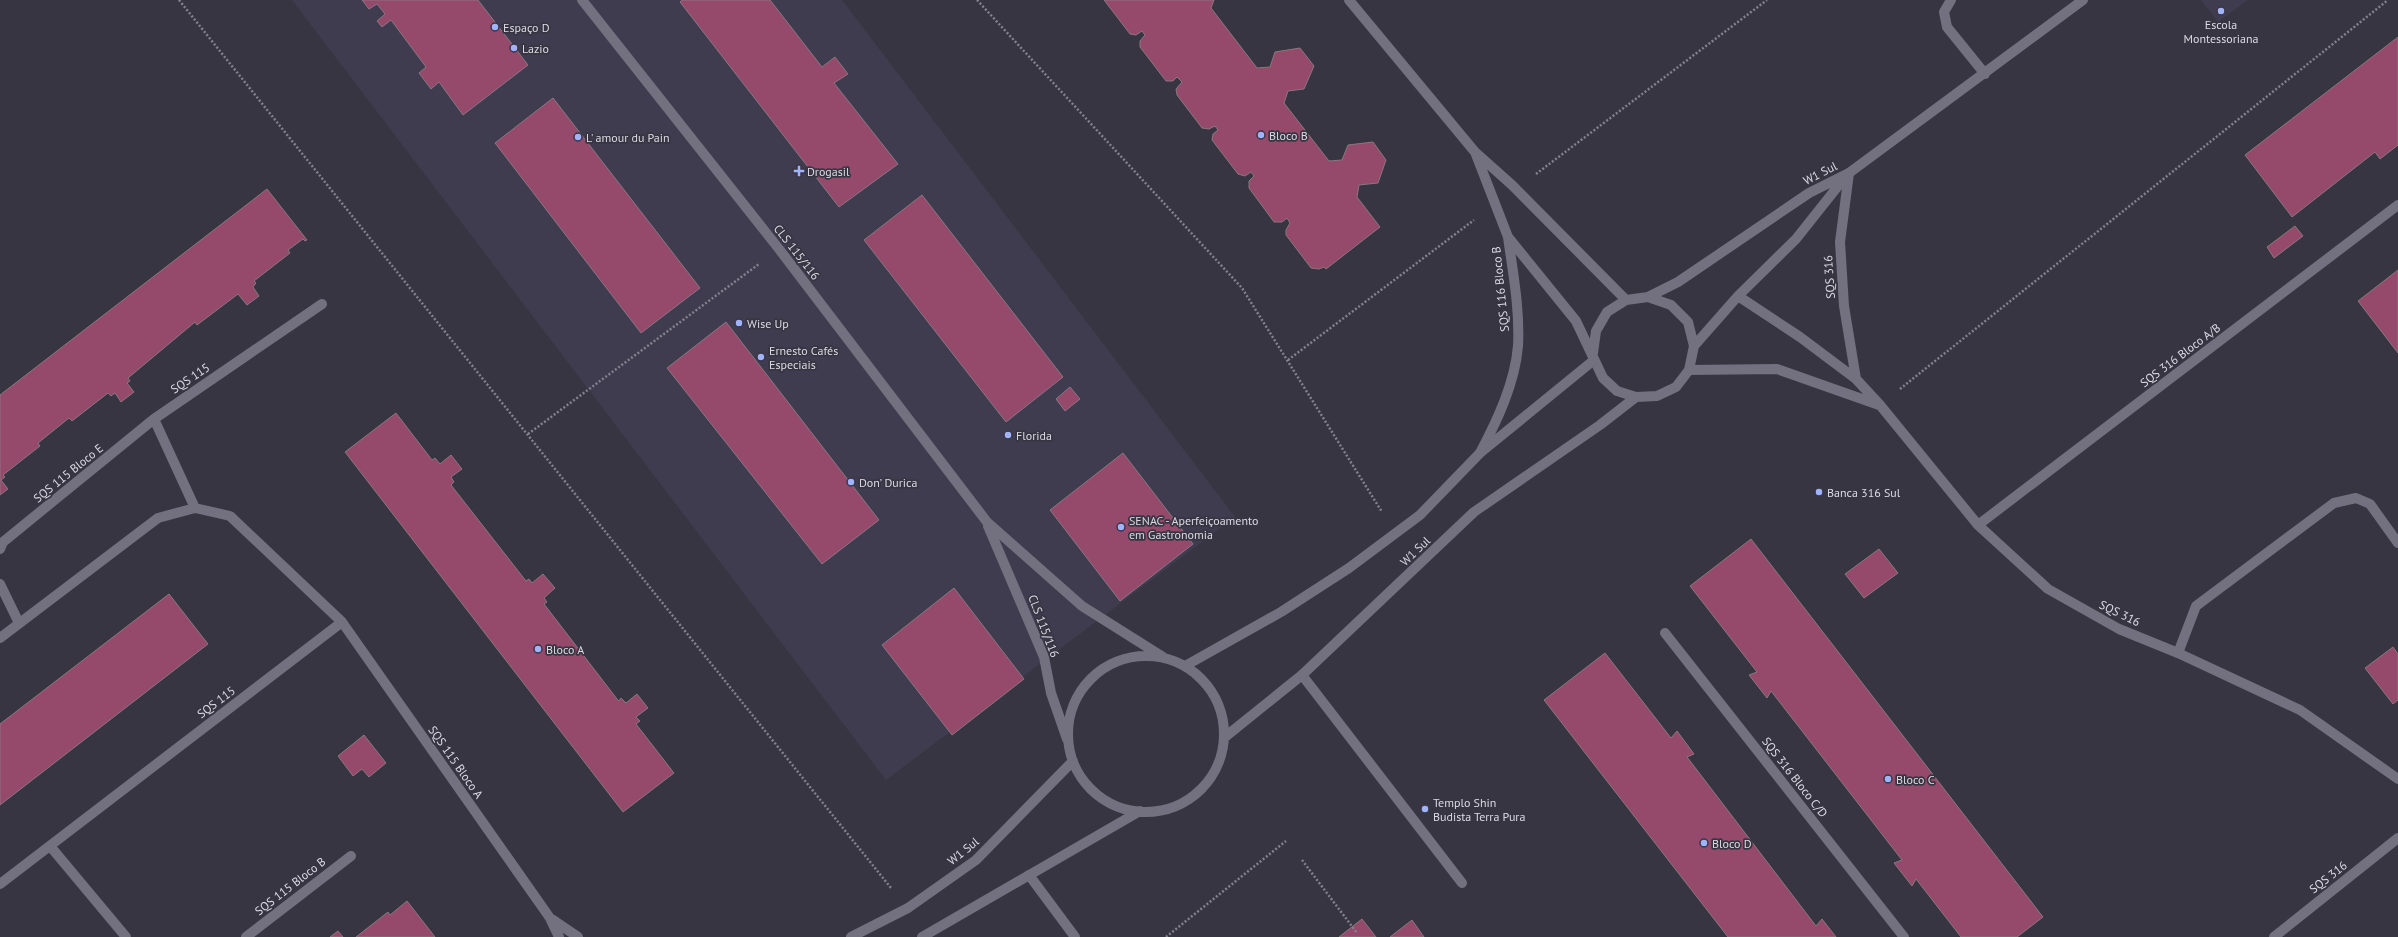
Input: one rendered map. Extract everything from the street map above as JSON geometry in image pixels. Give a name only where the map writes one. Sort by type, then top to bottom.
[{"type":"street","name":"CLS 115/116","points":[[582,0],[779,249],[987,522],[1082,606],[1163,658]]},
{"type":"street","name":"SQS 116 Bloco B","points":[[1349,0],[1475,152],[1512,185],[1626,300]]},
{"type":"street","points":[[1951,0],[1944,12],[1947,27],[1985,74]]},
{"type":"street","points":[[1849,173],[1985,74],[2083,0]]},
{"type":"street","name":"SQS 116 Bloco B","points":[[1475,152],[1508,236],[1518,320],[1518,347],[1513,372],[1501,409],[1480,453]]},
{"type":"street","name":"W1 Sul","points":[[1694,346],[1738,296],[1796,239],[1849,173]]},
{"type":"street","name":"W1 Sul","points":[[1648,297],[1678,282],[1808,193],[1849,173]]},
{"type":"street","name":"SQS 316","points":[[1849,173],[1840,242],[1844,306],[1856,379]]},
{"type":"street","name":"SQS 316 Bloco A/B","points":[[1978,525],[2398,205]]},
{"type":"street","name":"SQS 116 Bloco B","points":[[1508,236],[1576,321],[1594,357]]},
{"type":"street","name":"SQS 316","points":[[1738,296],[1800,337],[1856,379],[1880,405],[1978,525],[2048,589],[2119,629],[2178,653],[2300,710],[2398,779]]},
{"type":"street","points":[[1648,297],[1671,305],[1688,322],[1694,346],[1689,370],[1676,386],[1657,396],[1636,397],[1617,391],[1603,378],[1594,357],[1596,331],[1607,312],[1626,300],[1648,297]]},
{"type":"street","name":"SQS 115","points":[[154,419],[322,304]]},
{"type":"street","name":"W1 Sul","points":[[1184,666],[1281,612],[1349,568],[1395,534],[1420,515],[1480,453],[1594,357]]},
{"type":"street","points":[[1689,370],[1777,369],[1880,405]]},
{"type":"street","name":"W1 Sul","points":[[1225,737],[1302,675],[1474,512],[1600,425],[1636,397]]},
{"type":"street","points":[[154,419],[195,508]]},
{"type":"street","name":"SQS 115 Bloco E","points":[[0,549],[3,542],[154,419]]},
{"type":"street","points":[[2178,653],[2196,606],[2334,503],[2356,498],[2370,504],[2398,542]]},
{"type":"street","points":[[0,638],[158,518],[195,508],[230,516],[342,622]]},
{"type":"street","name":"CLS 115/116","points":[[987,522],[1044,657],[1051,693],[1073,761],[1088,787],[1111,804],[1140,811]]},
{"type":"street","points":[[0,584],[19,623]]},
{"type":"street","name":"SQS 115","points":[[0,884],[342,622]]},
{"type":"street","name":"SQS 115 Bloco A","points":[[342,622],[550,918],[559,937]]},
{"type":"street","name":"SQS 316 Bloco C/D","points":[[1665,633],[1904,937]]},
{"type":"street","points":[[922,937],[1140,811],[1171,808],[1198,792],[1217,768],[1225,737],[1222,715],[1215,695],[1202,679],[1184,666],[1163,658],[1133,657],[1105,667],[1083,687],[1070,714],[1068,743]]},
{"type":"street","points":[[1302,675],[1462,883]]},
{"type":"street","name":"W1 Sul","points":[[851,937],[908,908],[976,860],[1073,761]]},
{"type":"street","name":"SQS 316","points":[[2274,937],[2398,838]]},
{"type":"street","points":[[50,846],[126,937]]},
{"type":"street","name":"SQS 115 Bloco B","points":[[246,937],[351,856]]},
{"type":"street","points":[[1029,875],[1075,937]]},
{"type":"street","name":"SQS 115 Bloco A","points":[[550,918],[578,937]]},
{"type":"path","points":[[180,0],[908,908]]},
{"type":"path","points":[[978,0],[1242,288],[1395,534]]},
{"type":"path","points":[[1880,405],[2388,0]]},
{"type":"path","points":[[528,434],[779,249]]},
{"type":"path","points":[[1166,937],[1286,842]]},
{"type":"path","points":[[1302,860],[1357,933]]},
{"type":"shaded area","points":[[292,0],[842,0],[1235,517],[886,780]]},
{"type":"shaded area","name":"Escola Montessoriana","points":[[2201,0],[2248,0],[2218,22]]},
{"type":"building","points":[[362,0],[478,0],[528,65],[463,115],[439,82],[431,89],[419,73],[426,67],[391,20],[382,27],[377,21],[385,14],[377,4],[369,9]]},
{"type":"building","points":[[682,0],[770,0],[822,67],[835,57],[848,74],[834,83],[898,164],[839,207],[680,2]]},
{"type":"building","name":"Bloco B","points":[[1104,0],[1214,0],[1211,8],[1257,68],[1270,67],[1275,52],[1300,48],[1314,66],[1304,89],[1288,91],[1284,103],[1329,161],[1342,160],[1348,145],[1373,142],[1386,160],[1378,183],[1359,185],[1357,197],[1380,227],[1326,269],[1324,267],[1319,269],[1311,268],[1286,235],[1286,230],[1290,223],[1287,218],[1282,222],[1274,222],[1249,188],[1249,181],[1254,176],[1251,172],[1245,176],[1238,174],[1212,140],[1213,134],[1218,130],[1215,126],[1209,129],[1202,128],[1177,95],[1176,89],[1182,82],[1177,77],[1173,81],[1166,81],[1140,47],[1140,41],[1145,35],[1142,31],[1136,35],[1130,34]]},
{"type":"building","points":[[2398,37],[2398,145],[2380,159],[2375,152],[2292,217],[2245,155]]},
{"type":"building","points":[[553,98],[700,288],[641,333],[495,143]]},
{"type":"building","points":[[267,189],[307,240],[305,241],[303,239],[288,250],[290,253],[254,281],[256,283],[253,287],[259,296],[247,305],[238,294],[197,325],[195,322],[128,378],[130,381],[127,383],[134,392],[121,402],[115,393],[111,396],[108,393],[72,421],[69,418],[38,443],[40,446],[3,475],[5,477],[1,480],[8,489],[0,495],[0,395]]},
{"type":"building","points":[[922,195],[1063,377],[1006,422],[864,240]]},
{"type":"building","points":[[2295,226],[2303,236],[2274,258],[2267,247]]},
{"type":"building","points":[[2398,270],[2398,353],[2358,301]]},
{"type":"building","points":[[726,322],[879,520],[822,564],[667,368]]},
{"type":"building","points":[[1070,387],[1080,399],[1065,411],[1056,399]]},
{"type":"building","name":"Bloco A","points":[[396,413],[432,460],[435,458],[440,464],[451,455],[462,469],[451,477],[454,482],[451,485],[526,581],[529,579],[532,583],[543,574],[555,588],[544,598],[547,602],[544,604],[617,699],[619,701],[621,698],[626,703],[637,694],[648,708],[636,717],[640,721],[636,724],[674,773],[623,812],[345,452]]},
{"type":"building","name":"SENAC - Aperfeiçoamento em Gastronomia","points":[[1123,453],[1193,544],[1120,601],[1050,510]]},
{"type":"building","name":"Bloco C","points":[[1751,539],[2043,917],[2017,937],[1961,937],[1916,879],[1912,886],[1894,863],[1902,860],[1771,691],[1767,698],[1749,675],[1757,672],[1690,586]]},
{"type":"building","points":[[1879,549],[1898,573],[1864,598],[1845,574]]},
{"type":"building","points":[[954,588],[1024,679],[952,735],[882,645]]},
{"type":"building","points":[[169,594],[208,644],[0,805],[0,724]]},
{"type":"building","points":[[2393,647],[2398,654],[2398,700],[2393,704],[2365,668]]},
{"type":"building","name":"Bloco D","points":[[1605,653],[1671,738],[1677,731],[1694,754],[1687,757],[1816,926],[1822,919],[1836,937],[1728,937],[1544,700]]},
{"type":"building","points":[[364,735],[386,763],[369,777],[362,769],[353,776],[338,756]]},
{"type":"building","points":[[407,901],[435,937],[356,937],[388,912],[390,915]]},
{"type":"building","points":[[1362,919],[1376,937],[1339,937]]},
{"type":"building","points":[[1412,920],[1424,937],[1390,937]]},
{"type":"building","points":[[338,931],[343,937],[330,937]]},
{"type":"place","name":"Escola Montessoriana","points":[[2221,11]]},
{"type":"place","name":"Espaço D","points":[[495,27]]},
{"type":"place","name":"Lazio","points":[[514,48]]},
{"type":"place","name":"Bloco B","points":[[1261,135]]},
{"type":"place","name":"L' amour du Pain","points":[[578,137]]},
{"type":"place","name":"Drogasil","points":[[799,171]]},
{"type":"place","name":"Wise Up","points":[[739,323]]},
{"type":"place","name":"Ernesto Cafés Especiais","points":[[761,357]]},
{"type":"place","name":"Florida","points":[[1008,435]]},
{"type":"place","name":"Don’ Durica","points":[[851,482]]},
{"type":"place","name":"Banca 316 Sul","points":[[1819,492]]},
{"type":"place","name":"SENAC - Aperfeiçoamento em Gastronomia","points":[[1121,527]]},
{"type":"place","name":"Bloco A","points":[[538,649]]},
{"type":"place","name":"Bloco C","points":[[1888,779]]},
{"type":"place","name":"Templo Shin Budista Terra Pura","points":[[1425,809]]},
{"type":"place","name":"Bloco D","points":[[1704,843]]}]
